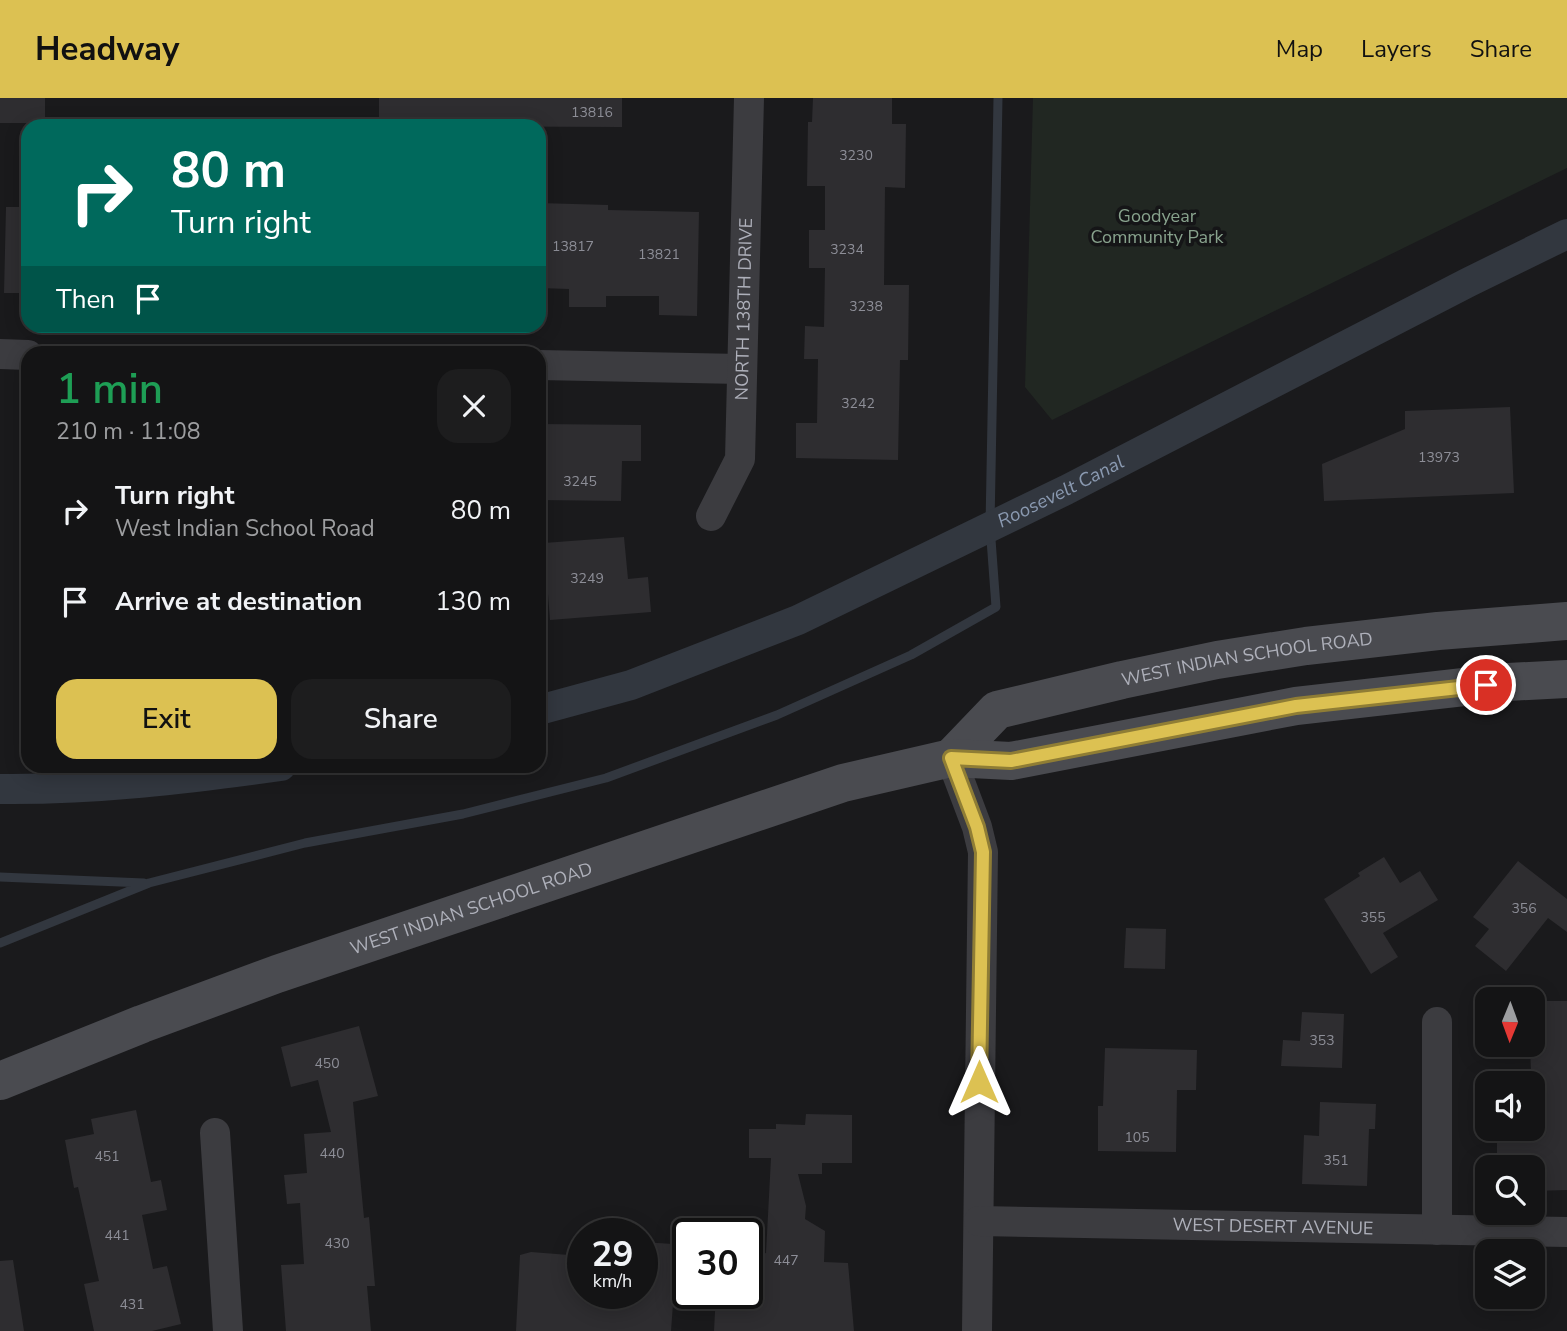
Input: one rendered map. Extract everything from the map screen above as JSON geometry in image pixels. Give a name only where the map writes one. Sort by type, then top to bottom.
[{"type":"main road","points":[[1553,622],[1555,680]]},
{"type":"main road","name":"WEST INDIAN SCHOOL ROAD","points":[[951,758],[997,710],[1122,680],[1217,660],[1306,646],[1438,631],[1553,622]]},
{"type":"main road","name":"WEST INDIAN SCHOOL ROAD","points":[[0,1081],[277,974],[843,783],[951,758],[1011,761],[1296,706],[1443,689],[1555,680]]},
{"type":"street","name":"NORTH 138TH DRIVE","points":[[711,516],[740,459],[749,98]]},
{"type":"street","points":[[0,354],[21,355]]},
{"type":"street","points":[[546,365],[741,369]]},
{"type":"street","points":[[951,758],[977,827],[983,852],[977,1331]]},
{"type":"street","points":[[1437,1022],[1437,1230]]},
{"type":"street","points":[[215,1133],[228,1331]]},
{"type":"street","name":"WEST DESERT AVENUE","points":[[979,1222],[1567,1232]]},
{"type":"green space","name":"Goodyear Community Park","points":[[1033,98],[1567,98],[1567,168],[1052,420],[1025,387]]},
{"type":"building","points":[[0,98],[45,98],[45,119],[21,119],[21,123],[0,123]]},
{"type":"building","points":[[379,98],[622,98],[622,127],[546,127],[546,119],[379,119]]},
{"type":"building","points":[[813,98],[892,98],[892,124],[906,124],[905,188],[885,187],[884,285],[909,285],[908,360],[900,360],[898,460],[796,458],[796,423],[817,423],[818,359],[804,359],[805,326],[824,327],[825,268],[809,268],[809,230],[825,230],[825,186],[807,186],[808,122],[812,122]]},
{"type":"building","points":[[546,203],[608,205],[608,210],[699,212],[697,316],[659,315],[659,296],[606,296],[606,307],[569,307],[569,289],[546,288]]},
{"type":"building","points":[[6,207],[21,207],[21,293],[4,293]]},
{"type":"building","points":[[1510,407],[1514,493],[1324,501],[1322,464],[1405,429],[1405,411]]},
{"type":"building","points":[[546,424],[641,425],[641,461],[622,461],[621,501],[546,500]]},
{"type":"building","points":[[624,537],[628,579],[648,577],[651,612],[550,620],[546,543]]},
{"type":"building","points":[[1384,857],[1400,883],[1420,871],[1438,900],[1383,933],[1398,957],[1371,974],[1324,899]]},
{"type":"building","points":[[1518,861],[1567,899],[1567,932],[1548,918],[1506,971],[1475,946],[1489,929],[1473,917]]},
{"type":"building","points":[[1126,928],[1166,929],[1165,969],[1124,968]]},
{"type":"building","points":[[1545,1001],[1567,1001],[1567,1190],[1545,1191],[1545,1155],[1497,1155],[1497,1141],[1545,1141],[1545,1071],[1531,1071],[1530,1057],[1545,1057]]},
{"type":"building","points":[[1302,1012],[1344,1014],[1342,1068],[1281,1066],[1283,1040],[1300,1041]]},
{"type":"building","points":[[359,1026],[378,1096],[353,1102],[364,1218],[369,1217],[375,1286],[367,1286],[371,1331],[286,1331],[281,1265],[304,1264],[300,1203],[287,1204],[284,1175],[307,1173],[304,1134],[331,1132],[318,1080],[291,1087],[281,1047]]},
{"type":"building","points":[[1105,1048],[1197,1050],[1196,1090],[1177,1090],[1176,1152],[1098,1151],[1098,1106],[1103,1106]]},
{"type":"building","points":[[1320,1102],[1376,1104],[1375,1129],[1369,1129],[1367,1186],[1302,1184],[1304,1135],[1319,1136]]},
{"type":"building","points":[[136,1110],[151,1182],[161,1180],[167,1210],[142,1215],[153,1269],[167,1266],[181,1324],[152,1331],[94,1331],[84,1284],[99,1281],[78,1187],[74,1188],[65,1140],[94,1134],[91,1119]]},
{"type":"building","points":[[806,1114],[852,1115],[852,1163],[822,1163],[822,1174],[798,1174],[806,1206],[805,1219],[825,1231],[824,1262],[848,1263],[854,1331],[714,1331],[715,1309],[763,1309],[763,1254],[766,1253],[771,1158],[749,1158],[749,1129],[776,1129],[776,1124],[805,1125]]},
{"type":"building","points":[[658,1243],[672,1244],[671,1331],[516,1331],[520,1255],[531,1252],[567,1255],[567,1309],[658,1309]]},
{"type":"building","points":[[13,1260],[24,1331],[0,1331],[0,1261]]},
{"type":"waterway","points":[[0,943],[149,883],[305,843],[463,814],[606,778],[777,715],[911,655],[996,607],[990,526],[998,98]]},
{"type":"waterway","name":"Roosevelt Canal","points":[[546,708],[631,685],[798,620],[1066,490],[1567,234]]},
{"type":"waterway","name":"Roosevelt Canal","points":[[0,789],[141,783],[227,773]]},
{"type":"waterway","points":[[0,877],[144,883]]},
{"type":"route","points":[[979,1082],[983,852],[977,827],[951,758],[1011,761],[1296,706],[1486,685]]}]
